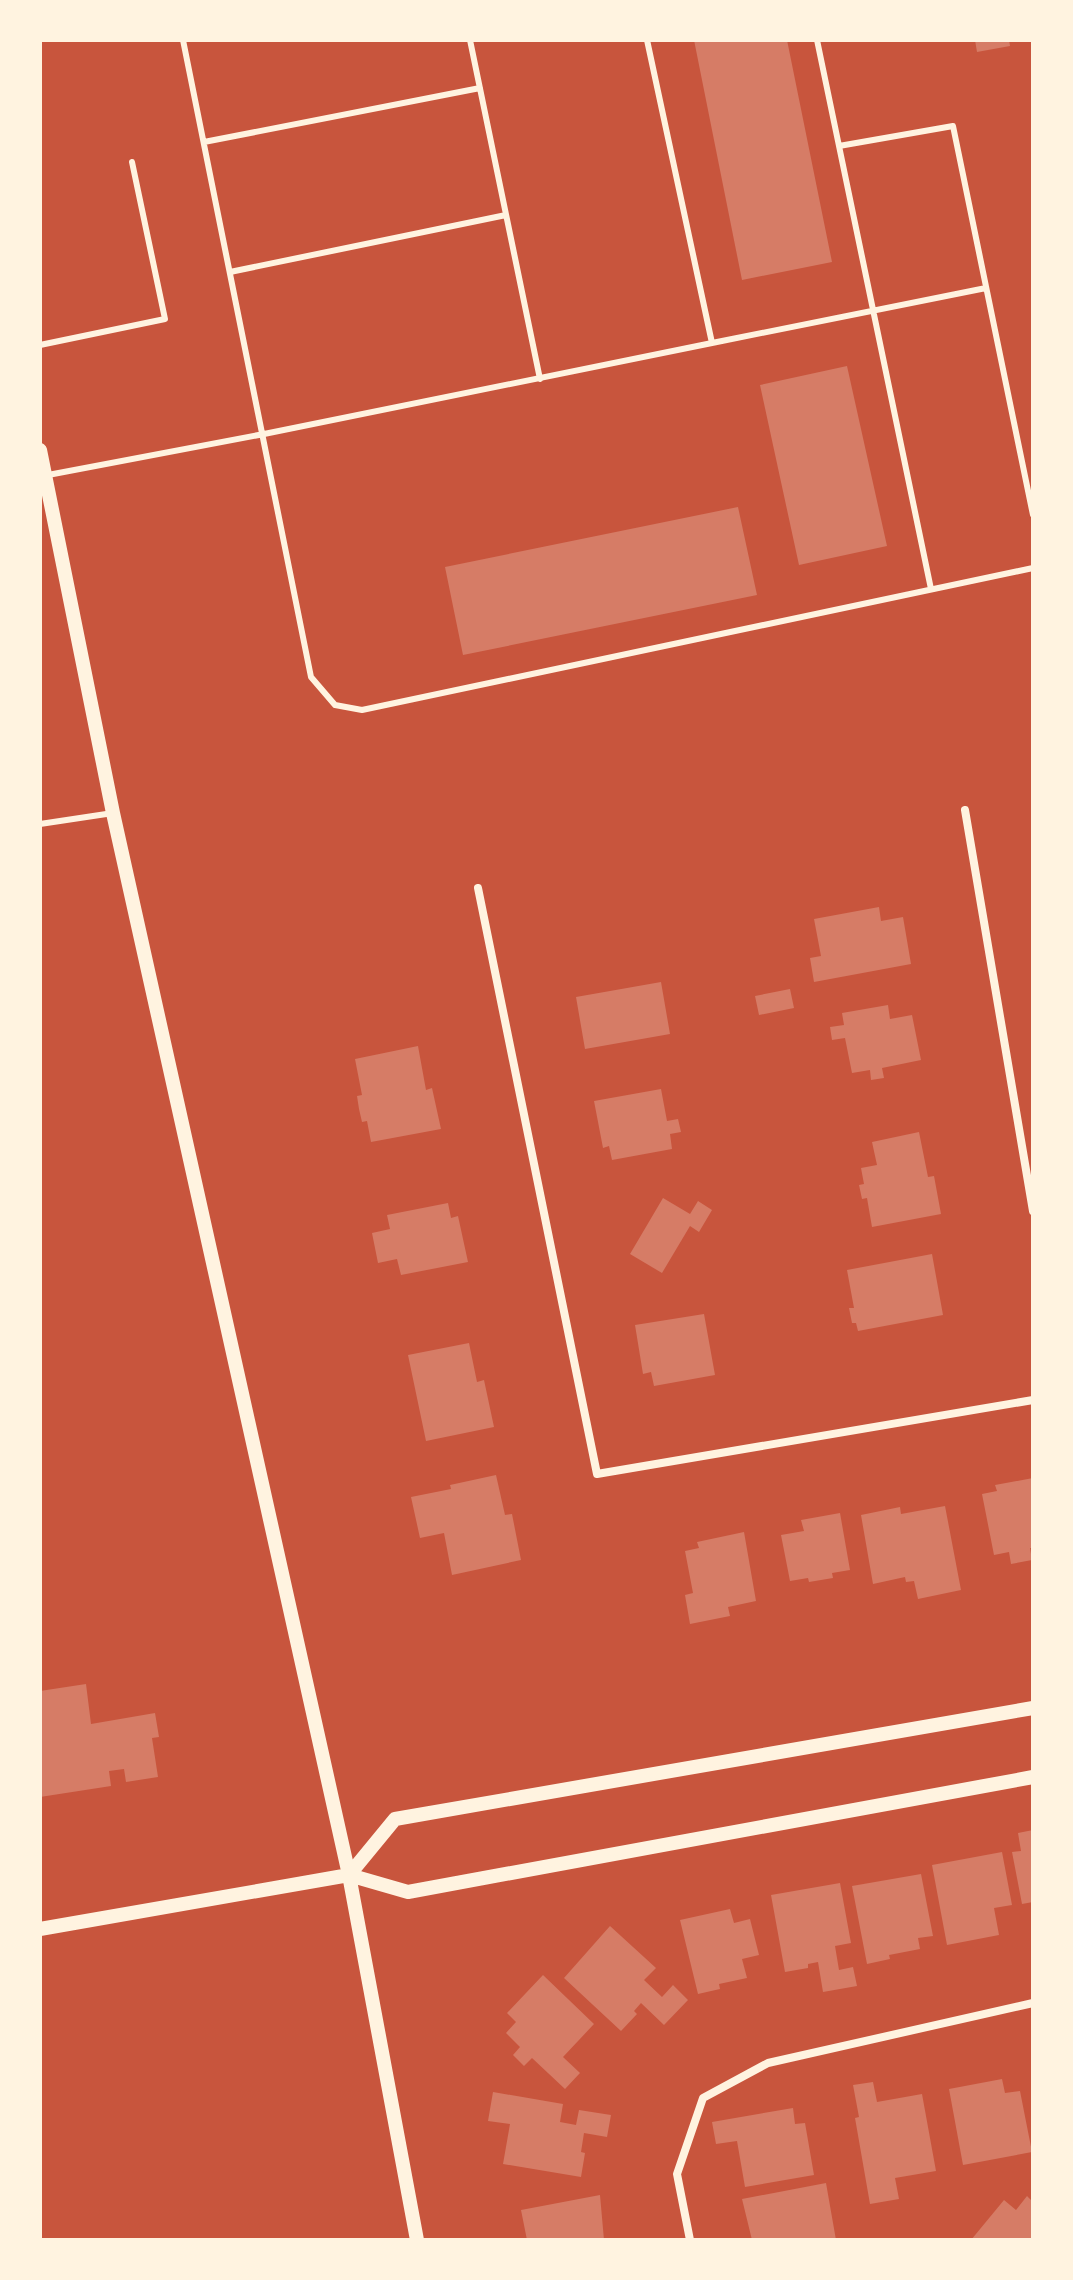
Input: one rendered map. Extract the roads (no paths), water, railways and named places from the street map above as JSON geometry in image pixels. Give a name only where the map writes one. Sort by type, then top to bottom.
[{"type":"street","points":[[40,450],[113,813],[349,1875],[417,2240]]},
{"type":"street","points":[[965,810],[1033,1211]]},
{"type":"street","points":[[478,888],[597,1474],[1033,1400]]},
{"type":"street","points":[[349,1875],[395,1819],[1033,1708]]},
{"type":"street","points":[[40,1929],[349,1875],[408,1892],[1033,1777]]},
{"type":"street","points":[[690,2240],[677,2174],[703,2098],[768,2063],[1033,2003]]},
{"type":"lane","points":[[183,40],[311,677],[335,705],[362,710],[1033,568]]},
{"type":"lane","points":[[470,40],[540,379]]},
{"type":"lane","points":[[647,40],[712,343]]},
{"type":"lane","points":[[817,40],[931,589]]},
{"type":"lane","points":[[204,142],[480,88]]},
{"type":"lane","points":[[839,146],[953,126],[1033,515]]},
{"type":"lane","points":[[40,345],[165,319],[132,162]]},
{"type":"lane","points":[[230,272],[506,215]]},
{"type":"lane","points":[[43,475],[264,434],[986,288]]},
{"type":"lane","points":[[40,824],[113,813]]}]
